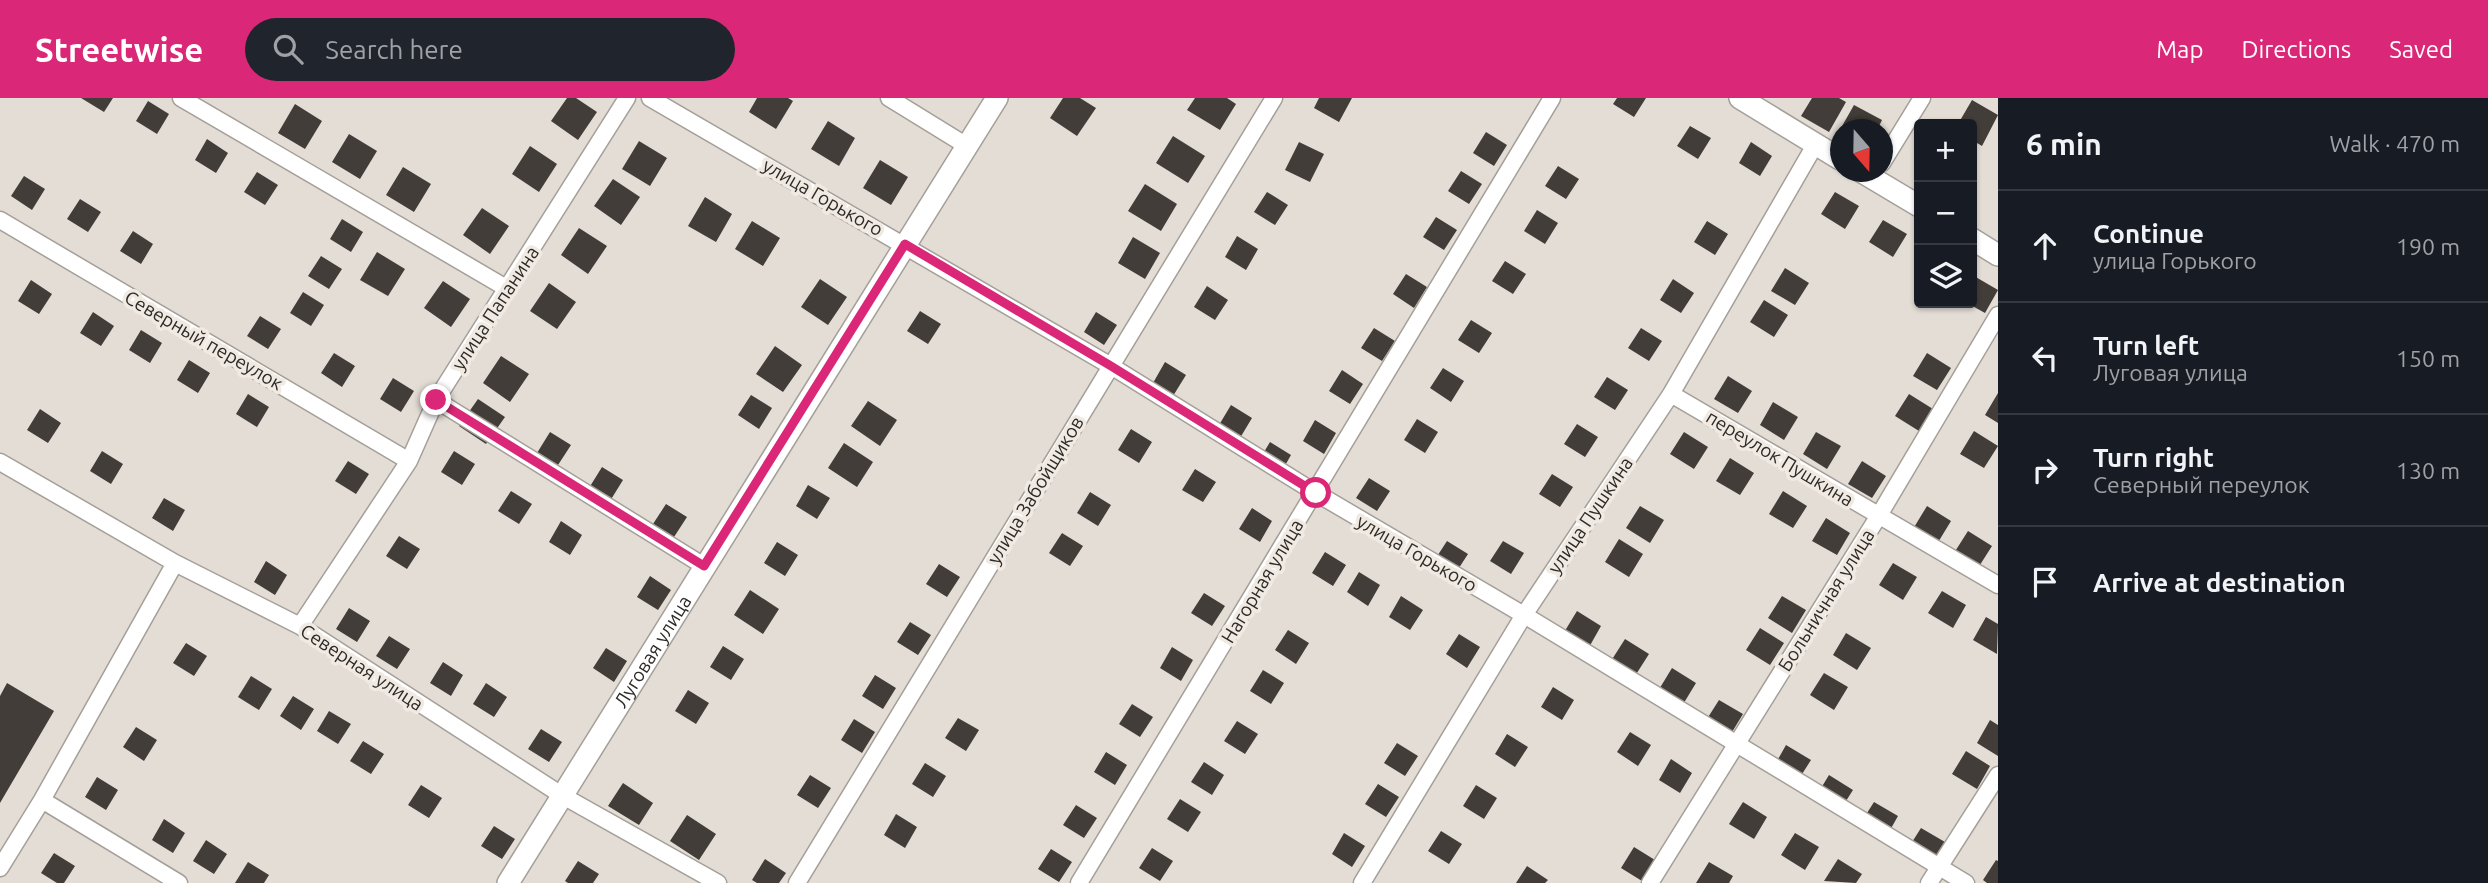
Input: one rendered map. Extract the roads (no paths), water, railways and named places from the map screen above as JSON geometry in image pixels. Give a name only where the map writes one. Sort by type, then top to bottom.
[{"type":"main road","name":"Луговая улица","points":[[508,883],[997,98]]},
{"type":"main road","points":[[1740,98],[1830,153]]},
{"type":"main road","points":[[1888,182],[1914,202]]},
{"type":"main road","points":[[1977,242],[1998,255]]},
{"type":"street","points":[[181,98],[508,289]]},
{"type":"street","name":"улица Папанина","points":[[300,626],[409,461],[436,400],[627,98]]},
{"type":"street","name":"улица Горького","points":[[650,98],[1111,366],[1316,493],[1524,615],[1965,883]]},
{"type":"street","points":[[889,98],[967,146]]},
{"type":"street","name":"улица Забойщиков","points":[[797,883],[1274,98]]},
{"type":"street","name":"Нагорная улица","points":[[1079,883],[1552,98]]},
{"type":"street","points":[[1893,142],[1922,98]]},
{"type":"street","name":"улица Пушкина","points":[[1362,883],[1524,615],[1671,394],[1815,145]]},
{"type":"street","name":"Северный переулок","points":[[0,220],[409,461]]},
{"type":"street","name":"Больничная улица","points":[[1650,883],[1878,517],[1998,315]]},
{"type":"street","name":"переулок Пушкина","points":[[1671,394],[1998,585]]},
{"type":"street","points":[[436,400],[704,566]]},
{"type":"street","name":"Северная улица","points":[[0,462],[175,563],[300,626],[563,796],[718,883]]},
{"type":"street","points":[[0,868],[42,800],[175,563]]},
{"type":"street","points":[[1929,883],[1998,775]]},
{"type":"street","points":[[42,800],[179,883]]}]
